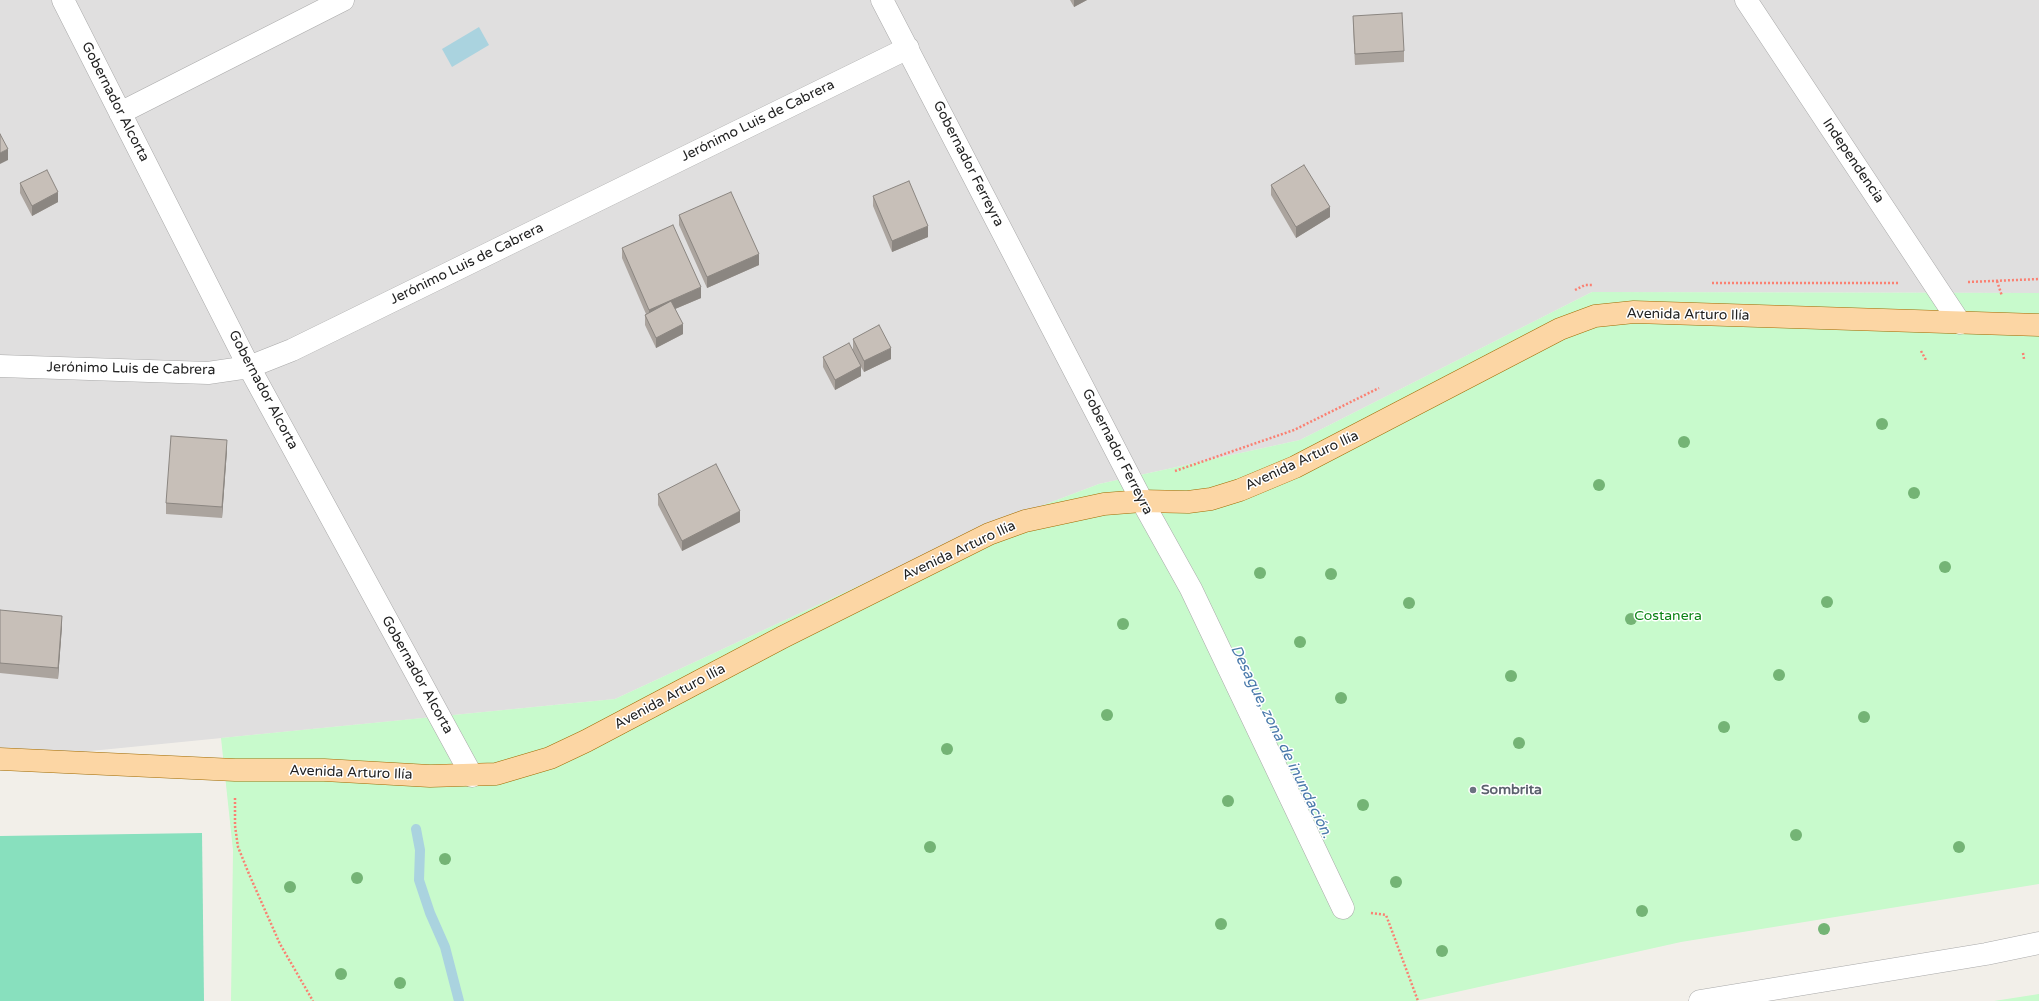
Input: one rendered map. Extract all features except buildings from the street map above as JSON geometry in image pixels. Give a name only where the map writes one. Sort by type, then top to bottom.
[{"type":"main road","name":"Avenida Arturo Ilía","points":[[0,759],[235,770],[324,770],[430,776],[472,776],[496,774],[526,767],[557,755],[782,637],[989,534],[1025,521],[1064,511],[1104,504],[1142,501],[1188,502],[1211,499],[1240,490],[1295,467],[1560,329],[1595,316],[1634,312],[1960,323],[2039,324]]},
{"type":"street","name":"Gobernador Alcorta","points":[[62,0],[249,366],[472,776]]},
{"type":"street","points":[[120,113],[343,0]]},
{"type":"street","name":"Gobernador Ferreyra","points":[[882,0],[1142,501],[1191,589],[1343,908]]},
{"type":"street","name":"Independencia","points":[[1746,0],[1960,323]]},
{"type":"street","name":"Jerónimo Luis de Cabrera","points":[[0,366],[208,373],[249,366],[292,350],[908,48]]},
{"type":"street","points":[[1700,1001],[1986,954],[2039,943]]},
{"type":"path","points":[[235,770],[235,826],[238,847],[280,944],[313,1001]]},
{"type":"path","points":[[1343,908],[1386,915],[1418,1001]]},
{"type":"shaded area","points":[[0,0],[2039,0],[2039,293],[1592,292],[1300,440],[1099,484],[986,527],[615,699],[0,760]]},
{"type":"green space","name":"Costanera","points":[[1592,292],[2039,293],[2039,884],[1681,942],[1416,1001],[231,1001],[233,850],[221,738],[615,699],[986,527],[1099,484],[1300,440]]},
{"type":"green space","points":[[202,833],[204,1001],[0,1001],[0,836]]},
{"type":"green space","points":[[2039,994],[2039,1001],[1994,1001]]},
{"type":"water","points":[[479,27],[489,45],[452,67],[442,49]]},
{"type":"waterway","points":[[416,829],[420,850],[419,880],[430,913],[445,947],[459,1001]]},
{"type":"place","name":"Sombrita","points":[[1473,790]]},
{"type":"water label","name":"Desague, zona de inundación.","points":[[1281,742]]}]
